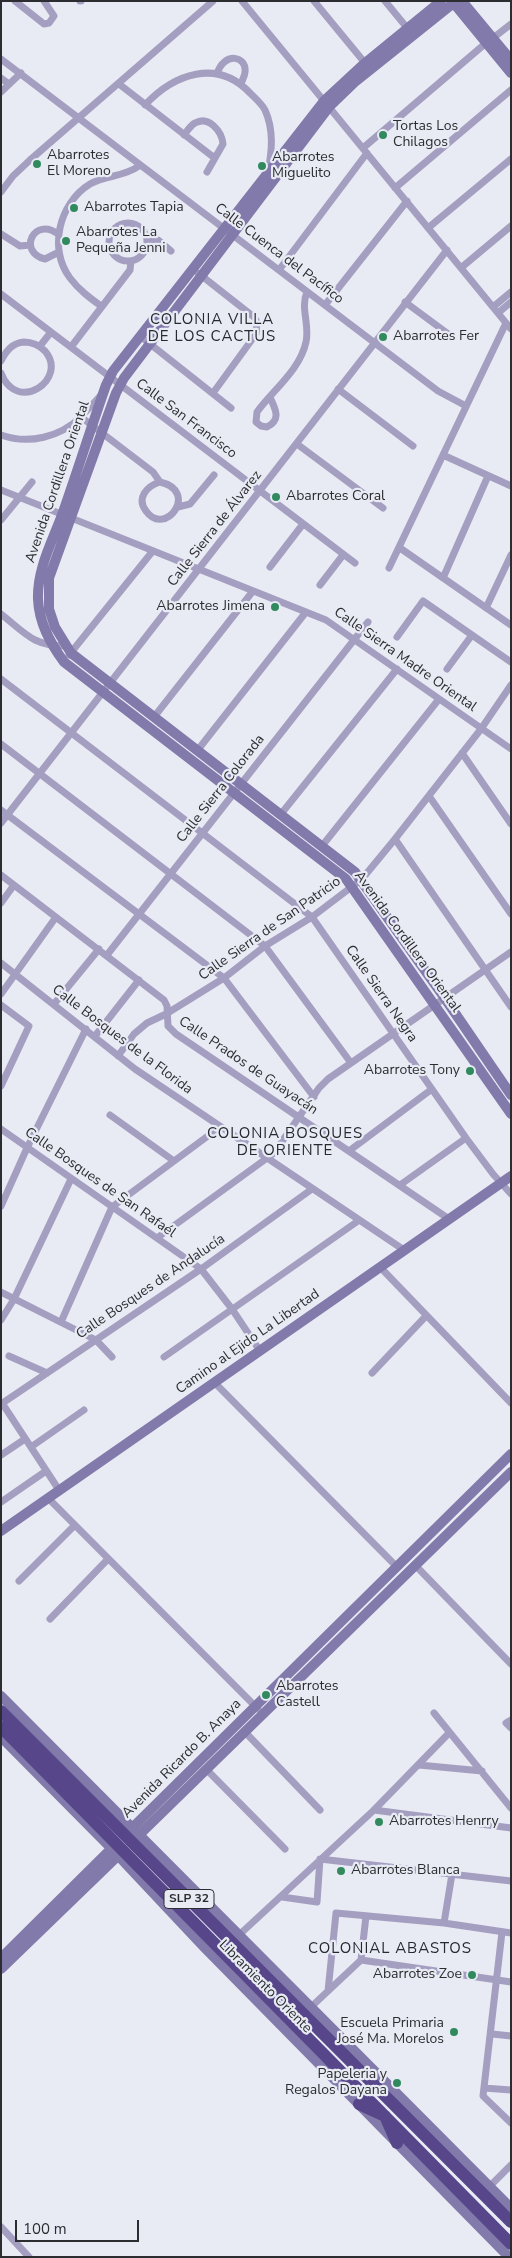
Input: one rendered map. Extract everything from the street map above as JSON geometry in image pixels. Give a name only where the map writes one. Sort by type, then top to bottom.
[{"type":"highway","name":"Libramiento Oriente","points":[[1,1711],[380,2083],[396,2106],[511,2222]]},
{"type":"highway","name":"Libramiento Oriente","points":[[1,1727],[363,2101],[385,2116],[511,2244]]},
{"type":"highway","points":[[396,2106],[423,2119]]},
{"type":"highway","points":[[385,2116],[397,2143]]},
{"type":"street","points":[[15,1],[44,24],[49,23],[54,16],[44,1]]},
{"type":"street","points":[[1,192],[30,160],[213,1]]},
{"type":"street","points":[[242,1],[462,267],[508,326],[466,406],[389,568]]},
{"type":"street","points":[[314,1],[365,63]]},
{"type":"street","points":[[385,1],[408,29]]},
{"type":"street","name":"Avenida Cordillera Oriental","points":[[442,1],[365,63],[327,104],[268,172],[110,376],[92,425],[54,560],[48,592],[49,609],[54,627],[68,649],[362,879],[511,1095]]},
{"type":"street","points":[[456,2],[490,41],[511,60]]},
{"type":"street","name":"Avenida Cordillera Oriental","points":[[456,2],[327,104],[234,236],[120,384],[103,433],[66,517],[44,561],[39,581],[40,615],[52,646],[64,662],[340,873],[353,887],[511,1114]]},
{"type":"street","points":[[279,270],[365,150],[511,24]]},
{"type":"street","points":[[490,41],[511,73]]},
{"type":"street","points":[[217,74],[220,65],[225,60],[231,58],[240,60],[245,65],[246,71],[241,84]]},
{"type":"street","name":"Calle Cuenca del Pacífico","points":[[1,59],[80,118],[139,166],[224,228],[438,391],[466,406]]},
{"type":"street","points":[[1,92],[21,73]]},
{"type":"street","points":[[146,105],[157,92],[178,79],[201,73],[217,74],[241,84],[265,109],[271,130],[272,153],[268,172]]},
{"type":"street","points":[[1,78],[9,84]]},
{"type":"street","points":[[119,84],[212,156],[216,156]]},
{"type":"street","points":[[395,188],[511,90]]},
{"type":"street","points":[[184,135],[196,122],[209,122],[222,136],[223,144],[207,172]]},
{"type":"street","points":[[428,228],[511,159]]},
{"type":"street","points":[[101,306],[82,292],[69,277],[59,252],[58,234],[60,223],[66,209],[88,185],[104,178],[132,172],[139,166]]},
{"type":"street","points":[[325,305],[407,201]]},
{"type":"street","points":[[132,224],[139,227],[147,239],[143,253],[131,261],[117,258],[110,246],[113,232],[118,226],[132,224]]},
{"type":"street","points":[[462,267],[511,226]]},
{"type":"street","points":[[58,234],[46,228],[40,229],[34,233],[30,245],[38,257],[45,259],[59,252]]},
{"type":"street","points":[[1,234],[16,245],[30,245]]},
{"type":"street","points":[[147,239],[158,240],[172,251]]},
{"type":"street","name":"Calle Sierra de Álvarez","points":[[1,823],[447,250]]},
{"type":"street","points":[[70,347],[130,270],[131,261]]},
{"type":"street","points":[[193,269],[250,312],[257,322],[256,334],[212,393]]},
{"type":"street","points":[[270,397],[303,352],[307,330],[304,300],[308,292]]},
{"type":"street","points":[[495,310],[511,292]]},
{"type":"street","name":"Calle San Francisco","points":[[1,294],[355,563]]},
{"type":"street","points":[[405,302],[450,336]]},
{"type":"street","points":[[495,310],[511,302]]},
{"type":"street","points":[[40,346],[51,332]]},
{"type":"street","points":[[140,336],[232,408]]},
{"type":"street","points":[[1,361],[5,352],[12,346],[22,342],[31,342],[40,346],[47,354],[50,363],[50,373],[46,382],[30,392],[20,392],[11,388],[4,381],[1,373]]},
{"type":"street","points":[[338,390],[412,446]]},
{"type":"street","points":[[1,435],[26,440],[44,438],[61,432],[81,417],[103,393]]},
{"type":"street","points":[[81,417],[153,472],[160,482]]},
{"type":"street","points":[[297,444],[383,508]]},
{"type":"street","points":[[443,455],[511,486]]},
{"type":"street","points":[[178,507],[190,504],[214,476]]},
{"type":"street","points":[[443,578],[488,476]]},
{"type":"street","points":[[1,520],[32,482]]},
{"type":"street","points":[[160,482],[169,484],[176,490],[179,498],[178,507],[173,514],[165,519],[157,519],[149,515],[143,508],[142,499],[145,491],[152,485],[160,482]]},
{"type":"street","name":"Calle Sierra Madre Oriental","points":[[1,490],[335,624],[511,749]]},
{"type":"street","points":[[270,567],[303,524]]},
{"type":"street","points":[[400,548],[511,625]]},
{"type":"street","points":[[64,662],[68,649],[152,552]]},
{"type":"street","points":[[320,585],[344,555]]},
{"type":"street","points":[[486,608],[511,555]]},
{"type":"street","points":[[154,717],[253,591]]},
{"type":"street","points":[[397,637],[423,601],[511,662]]},
{"type":"street","points":[[197,750],[306,612]]},
{"type":"street","points":[[1,614],[36,641],[68,649]]},
{"type":"street","name":"Calle Sierra Colorada","points":[[107,955],[368,622]]},
{"type":"street","points":[[447,669],[472,635]]},
{"type":"street","points":[[281,814],[398,669]]},
{"type":"street","points":[[1,679],[71,734],[203,832]]},
{"type":"street","name":"Calle Sierra de San Patricio","points":[[118,1056],[140,1028],[224,978],[265,946],[312,917],[362,879],[395,840],[481,729],[511,685]]},
{"type":"street","points":[[322,846],[439,699]]},
{"type":"street","points":[[1,744],[265,946],[351,1063]]},
{"type":"street","points":[[462,753],[511,824]]},
{"type":"street","points":[[429,796],[511,914]]},
{"type":"street","points":[[1,810],[224,978],[314,1097]]},
{"type":"street","name":"Calle Sierra Negra","points":[[203,832],[312,917],[466,1138],[511,1194]]},
{"type":"street","points":[[395,840],[511,1007]]},
{"type":"street","name":"Calle Prados de Guayacán","points":[[1,875],[164,1000],[167,1006],[168,1026],[176,1034],[449,1219]]},
{"type":"street","points":[[1,903],[14,885]]},
{"type":"street","points":[[1,994],[56,916]]},
{"type":"street","points":[[54,1004],[99,949]]},
{"type":"street","points":[[156,1238],[267,1159],[281,1146],[323,1083],[444,996],[511,952]]},
{"type":"street","name":"Calle Bosques de la Florida","points":[[1,964],[95,1036],[118,1056],[312,1190],[404,1250]]},
{"type":"street","points":[[95,1036],[139,980]]},
{"type":"street","points":[[1,1005],[29,1026],[1,1086]]},
{"type":"street","points":[[1,1206],[27,1148],[86,1029]]},
{"type":"street","points":[[349,1151],[432,1089]]},
{"type":"street","points":[[110,1115],[174,1160]]},
{"type":"street","points":[[61,1322],[112,1207],[220,1127]]},
{"type":"street","name":"Calle Bosques de San Rafaél","points":[[1,1129],[201,1269],[232,1309],[260,1351]]},
{"type":"street","points":[[400,1185],[466,1138]]},
{"type":"street","name":"Camino al Ejido La Libertad","points":[[1,1531],[511,1176]]},
{"type":"street","points":[[1,1320],[14,1299],[71,1179]]},
{"type":"street","name":"Calle Bosques de Andalucía","points":[[2,1404],[201,1269],[312,1190]]},
{"type":"street","points":[[164,1357],[358,1221]]},
{"type":"street","points":[[380,1267],[511,1403]]},
{"type":"street","points":[[1,1292],[96,1340],[112,1357]]},
{"type":"street","points":[[372,1373],[426,1316]]},
{"type":"street","points":[[10,1356],[47,1373]]},
{"type":"street","points":[[214,1382],[397,1568]]},
{"type":"street","points":[[2,1404],[60,1490]]},
{"type":"street","points":[[31,1447],[84,1410]]},
{"type":"street","points":[[1,1455],[25,1439]]},
{"type":"street","name":"Avenida Ricardo B. Anaya","points":[[1,1969],[115,1852],[326,1643],[397,1568],[511,1454]]},
{"type":"street","points":[[1,1502],[46,1470]]},
{"type":"street","name":"Avenida Ricardo B. Anaya","points":[[326,1643],[415,1565],[511,1472]]},
{"type":"street","points":[[48,1498],[259,1710]]},
{"type":"street","points":[[19,1581],[74,1525]]},
{"type":"street","points":[[50,1619],[108,1559]]},
{"type":"street","points":[[415,1565],[511,1664]]},
{"type":"street","name":"Libramiento Oriente","points":[[1,1696],[311,2007],[380,2083],[423,2119],[511,2208]]},
{"type":"street","name":"Avenida Ricardo B. Anaya","points":[[136,1831],[206,1769],[244,1732],[259,1710]]},
{"type":"street","points":[[434,1713],[511,1808]]},
{"type":"street","points":[[244,1732],[320,1810]]},
{"type":"street","points":[[239,1935],[374,1810],[449,1733]]},
{"type":"street","name":"Libramiento Oriente","points":[[1,1738],[115,1852],[205,1948],[363,2101],[397,2143],[508,2257]]},
{"type":"street","points":[[419,1765],[482,1771]]},
{"type":"street","points":[[206,1769],[285,1848]]},
{"type":"street","points":[[77,1814],[85,1818],[95,1816],[99,1812],[102,1803],[98,1793]]},
{"type":"street","points":[[374,1810],[511,1828]]},
{"type":"street","name":"Avenida Ricardo B. Anaya","points":[[1,1958],[115,1852]]},
{"type":"street","points":[[320,1859],[511,1881]]},
{"type":"street","points":[[282,1897],[317,1902],[320,1859]]},
{"type":"street","points":[[151,1891],[147,1877],[152,1868],[161,1864],[171,1866],[176,1870]]},
{"type":"street","points":[[444,1924],[452,1874]]},
{"type":"street","points":[[328,1991],[336,1913],[511,1933]]},
{"type":"street","points":[[311,2007],[361,1960],[366,1916]]},
{"type":"street","points":[[502,1932],[492,2034],[483,2096],[511,2123]]},
{"type":"street","points":[[361,1960],[511,1982]]},
{"type":"street","points":[[492,2034],[511,2036]]},
{"type":"street","points":[[484,2088],[511,2090]]},
{"type":"street","points":[[489,2187],[511,2165]]},
{"type":"street","points":[[1,2227],[29,2257]]},
{"type":"place","name":"Tortas Los Chilagos","points":[[383,135]]},
{"type":"place","name":"Abarrotes El Moreno","points":[[37,164]]},
{"type":"place","name":"Abarrotes Miguelito","points":[[262,166]]},
{"type":"place","name":"Abarrotes Tapia","points":[[74,208]]},
{"type":"place","name":"Abarrotes La Pequeña Jenni","points":[[66,241]]},
{"type":"place","name":"Abarrotes Fer","points":[[383,337]]},
{"type":"place","name":"Abarrotes Coral","points":[[276,497]]},
{"type":"place","name":"Abarrotes Jimena","points":[[275,607]]},
{"type":"place","name":"Abarrotes Tony","points":[[470,1071]]},
{"type":"place","name":"Abarrotes Castell","points":[[266,1695]]},
{"type":"place","name":"Abarrotes Henrry","points":[[379,1822]]},
{"type":"place","name":"Abarrotes Blanca","points":[[341,1871]]},
{"type":"place","name":"Abarrotes Zoe","points":[[472,1975]]},
{"type":"place","name":"Escuela Primaria José Ma. Morelos","points":[[454,2032]]},
{"type":"place","name":"Papeleria y Regalos Dayana","points":[[397,2083]]},
{"type":"district","name":"COLONIA VILLA DE LOS CACTUS","points":[[212,328]]},
{"type":"district","name":"COLONIA BOSQUES DE ORIENTE","points":[[285,1142]]},
{"type":"district","name":"COLONIAL ABASTOS","points":[[390,1949]]}]
